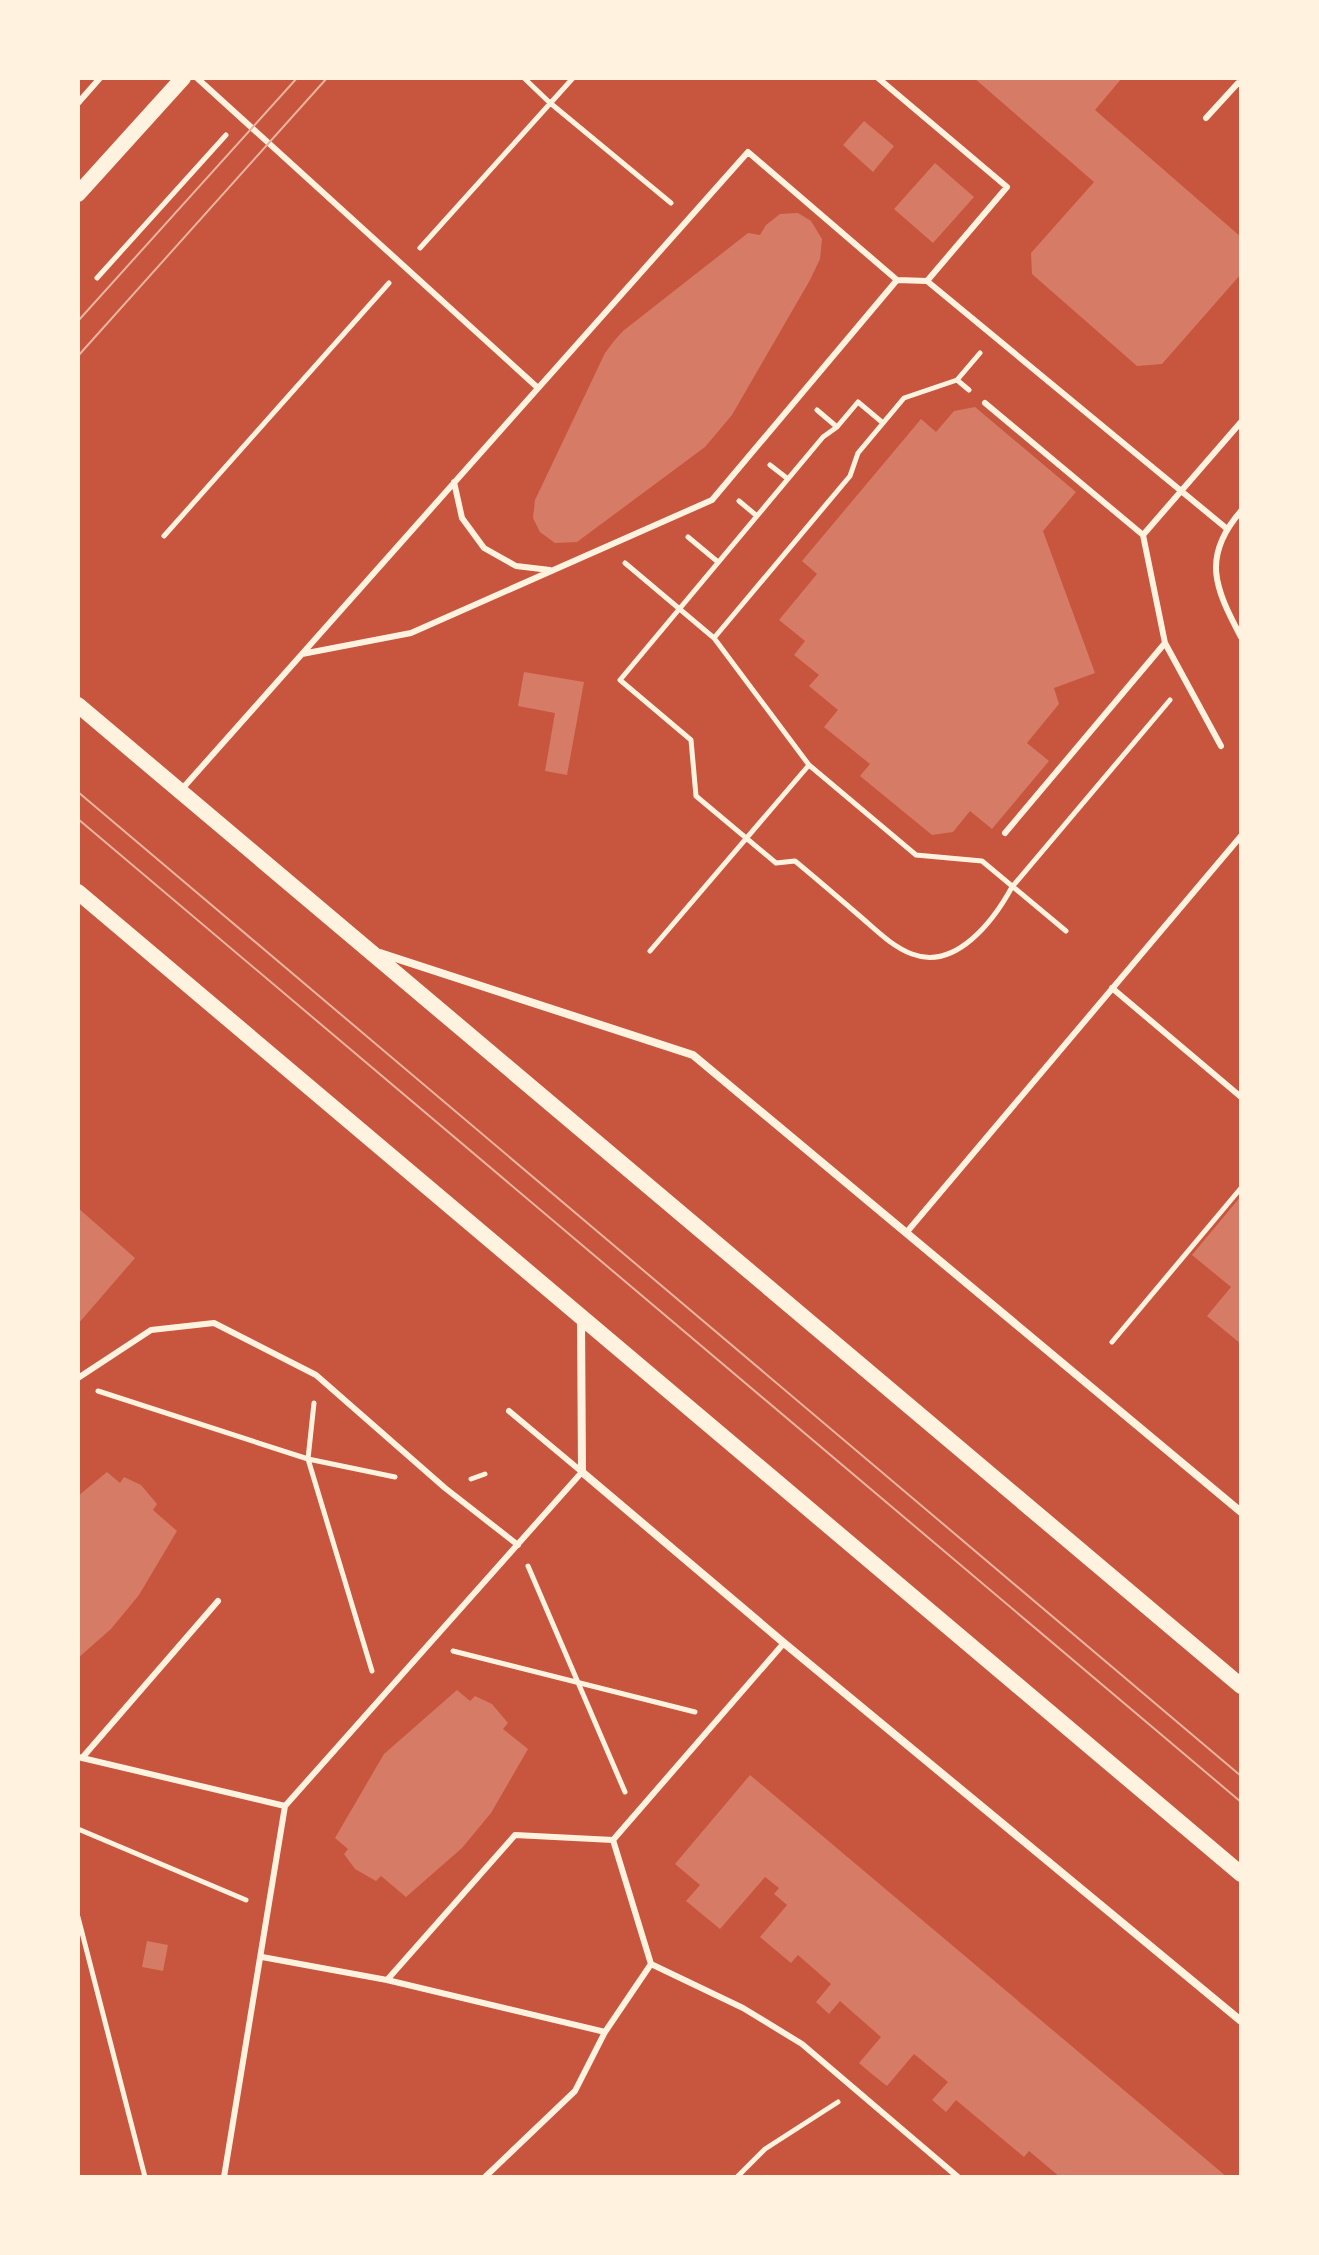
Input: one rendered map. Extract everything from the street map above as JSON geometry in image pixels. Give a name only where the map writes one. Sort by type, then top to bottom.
[{"type":"main road","points":[[78,194],[183,78]]},
{"type":"main road","points":[[78,705],[1241,1686]]},
{"type":"main road","points":[[78,892],[1241,1874]]},
{"type":"street","points":[[365,948],[693,1055],[1241,1512]]},
{"type":"street","points":[[581,1317],[582,1472],[1241,2021]]},
{"type":"lane","points":[[78,103],[100,78]]},
{"type":"lane","points":[[197,78],[538,388]]},
{"type":"lane","points":[[878,78],[1007,187],[927,281]]},
{"type":"lane","points":[[1206,118],[1238,83],[1241,85]]},
{"type":"lane","points":[[180,792],[748,152],[897,280],[927,281],[1226,528]]},
{"type":"lane","points":[[302,654],[411,633],[712,500],[897,280]]},
{"type":"lane","points":[[985,403],[1143,535],[1165,643],[1221,746]]},
{"type":"lane","points":[[1143,535],[1241,422]]},
{"type":"lane","points":[[454,482],[462,518],[484,548],[516,566],[553,570]]},
{"type":"lane","points":[[1241,511],[1226,528],[1219,546],[1215,577],[1224,606],[1241,637]]},
{"type":"lane","points":[[1005,833],[1165,643]]},
{"type":"lane","points":[[906,1233],[1241,836]]},
{"type":"lane","points":[[1112,988],[1241,1097]]},
{"type":"lane","points":[[78,1378],[151,1330],[214,1323],[316,1375],[445,1488],[518,1545]]},
{"type":"lane","points":[[224,2177],[285,1806],[582,1472],[509,1411]]},
{"type":"lane","points":[[218,1601],[80,1758],[285,1806]]},
{"type":"lane","points":[[613,1840],[784,1643]]},
{"type":"lane","points":[[387,1980],[515,1835],[613,1840]]},
{"type":"lane","points":[[613,1840],[651,1964],[743,2008],[802,2044],[958,2177]]},
{"type":"lane","points":[[262,1957],[387,1980],[605,2032]]},
{"type":"lane","points":[[485,2177],[575,2091],[605,2032],[651,1964]]},
{"type":"path","points":[[524,78],[690,220]]},
{"type":"path","points":[[164,536],[573,78]]},
{"type":"path","points":[[97,278],[229,132]]},
{"type":"path","points":[[714,638],[850,476],[858,453],[904,398],[957,380],[980,352]]},
{"type":"path","points":[[957,380],[985,403]]},
{"type":"path","points":[[883,423],[858,402],[837,427],[823,437],[620,680],[691,740],[696,796],[776,863],[795,861],[894,944],[914,955],[935,958],[957,951],[974,938],[1012,887],[1186,681]]},
{"type":"path","points":[[667,520],[718,562]]},
{"type":"path","points":[[606,547],[714,638],[809,765],[916,855],[982,861],[1066,931]]},
{"type":"path","points":[[650,951],[809,765]]},
{"type":"path","points":[[1112,1342],[1241,1188]]},
{"type":"path","points":[[316,1375],[308,1459],[381,1699]]},
{"type":"path","points":[[92,1389],[308,1459],[445,1488],[485,1474]]},
{"type":"path","points":[[518,1545],[635,1815]]},
{"type":"path","points":[[430,1645],[719,1718]]},
{"type":"path","points":[[78,1829],[269,1910]]},
{"type":"path","points":[[78,1917],[145,2177]]},
{"type":"path","points":[[737,2177],[765,2149],[856,2090]]},
{"type":"building","points":[[974,78],[1122,78],[1095,110],[1241,237],[1241,274],[1162,364],[1137,366],[1032,274],[1031,253],[1094,182]]},
{"type":"building","points":[[864,121],[894,146],[873,172],[843,145]]},
{"type":"building","points":[[935,163],[974,197],[933,243],[894,209]]},
{"type":"building","points":[[798,213],[811,221],[822,239],[820,259],[732,415],[705,447],[577,542],[555,543],[540,532],[533,518],[535,500],[605,353],[614,341],[748,233],[760,235],[766,225],[780,214]]},
{"type":"building","points":[[975,407],[1076,492],[1043,531],[1095,673],[1054,688],[1059,704],[1027,743],[1049,761],[992,829],[970,811],[953,832],[932,835],[860,776],[870,764],[824,727],[838,710],[809,686],[819,675],[794,655],[805,641],[779,620],[817,574],[802,561],[921,419],[936,432],[954,411]]},
{"type":"building","points":[[524,672],[584,682],[567,775],[545,771],[555,713],[518,706]]},
{"type":"building","points":[[1241,1196],[1241,1344],[1207,1316],[1231,1287],[1192,1255]]},
{"type":"building","points":[[78,1208],[135,1258],[78,1324]]},
{"type":"building","points":[[107,1472],[120,1483],[124,1477],[141,1485],[157,1504],[153,1510],[177,1531],[139,1595],[111,1629],[78,1658],[78,1496]]},
{"type":"building","points":[[457,1690],[470,1701],[475,1696],[492,1704],[508,1723],[503,1729],[528,1749],[491,1813],[462,1848],[406,1897],[381,1876],[376,1881],[355,1869],[344,1854],[348,1849],[335,1838],[384,1754]]},
{"type":"building","points":[[750,1775],[1227,2177],[1060,2177],[1029,2151],[1024,2157],[956,2100],[946,2112],[932,2100],[948,2082],[914,2054],[887,2086],[873,2075],[859,2063],[881,2037],[840,2001],[829,2014],[816,2002],[831,1984],[798,1955],[791,1963],[760,1937],[787,1905],[774,1894],[779,1888],[765,1877],[720,1929],[686,1901],[700,1885],[675,1864]]},
{"type":"building","points":[[147,1941],[168,1945],[163,1971],[142,1967]]},
{"type":"tram line","points":[[78,321],[297,78]]},
{"type":"tram line","points":[[78,356],[327,78]]},
{"type":"tram line","points":[[78,792],[1241,1776]]},
{"type":"tram line","points":[[78,819],[1241,1802]]}]
